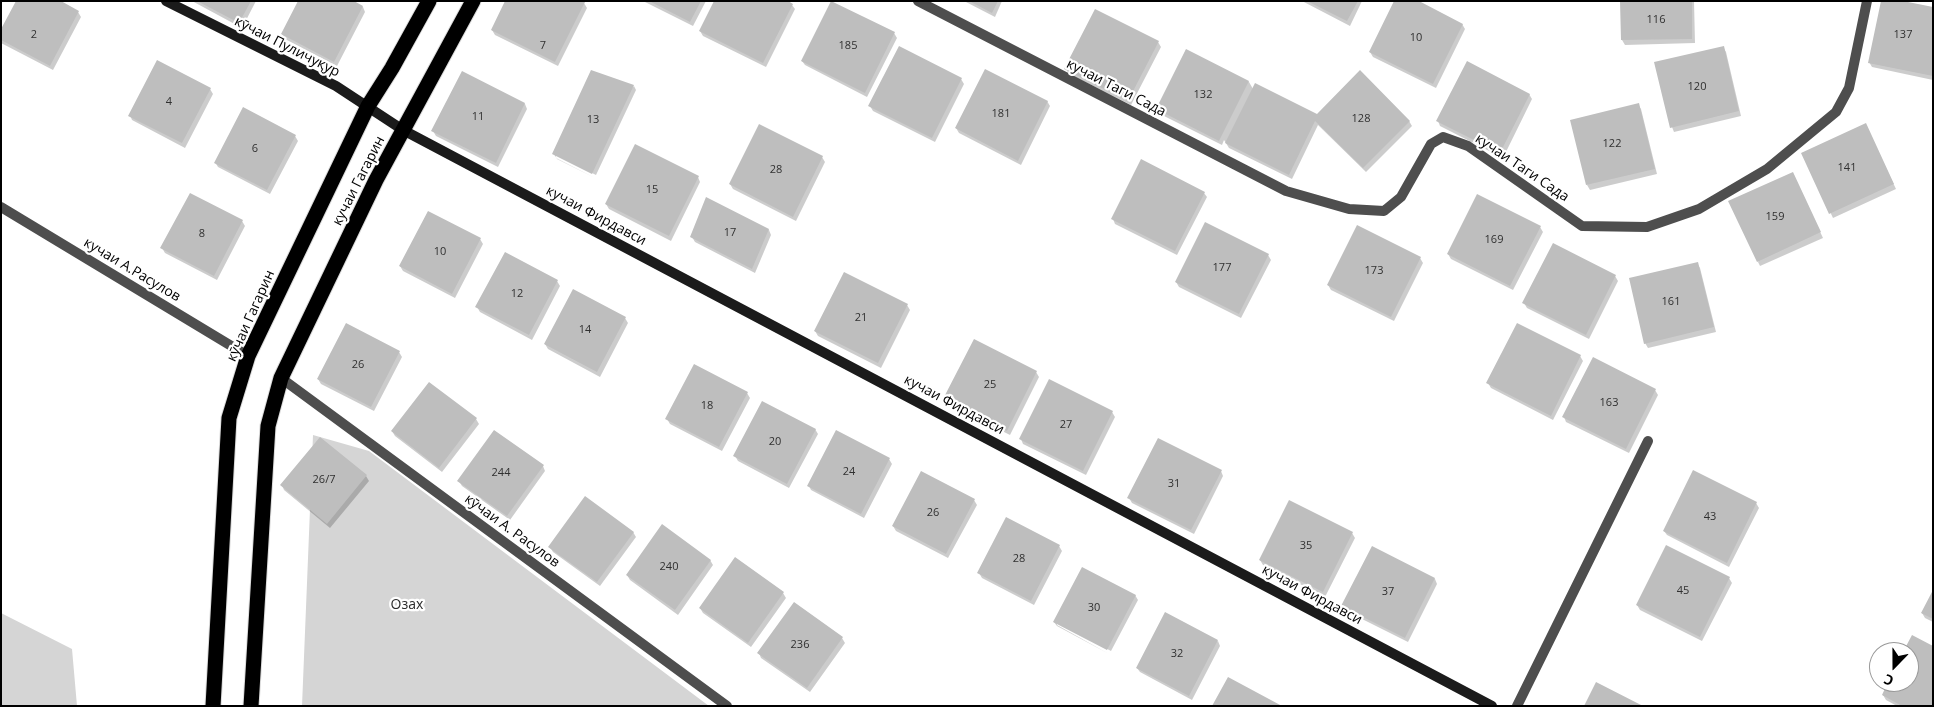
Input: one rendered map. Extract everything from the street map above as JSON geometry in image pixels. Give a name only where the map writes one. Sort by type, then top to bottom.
[{"type":"highway","name":"кӯчаи Гагарин","points":[[213,706],[229,418],[248,356],[368,106],[392,68],[429,1]]},
{"type":"highway","name":"кучаи Гагарин","points":[[281,378],[376,180],[473,1]]},
{"type":"highway","points":[[251,706],[268,426],[281,378]]},
{"type":"street","name":"кӯчаи Пуличуқур","points":[[166,1],[336,86],[402,130]]},
{"type":"street","name":"кучаи Таги Сада","points":[[918,1],[1286,190],[1349,209],[1384,211],[1401,197],[1431,144],[1443,137],[1468,146],[1582,226],[1647,227],[1699,209],[1767,169],[1836,112],[1849,88],[1867,1]]},
{"type":"street","name":"кучаи Фирдавси","points":[[402,130],[1492,706]]},
{"type":"street","name":"кучаи А.Расулов","points":[[1,207],[248,356]]},
{"type":"street","name":"кӯчаи А. Расулов","points":[[281,378],[727,706]]},
{"type":"street","points":[[1517,706],[1648,441]]},
{"type":"green space","name":"Озах","points":[[313,435],[369,451],[709,706],[302,706]]},
{"type":"green space","points":[[1,613],[72,649],[77,706],[1,706]]},
{"type":"building","points":[[16,1],[61,1],[79,11],[50,66],[1,40],[1,29]]},
{"type":"building","points":[[197,1],[251,1],[239,23]]},
{"type":"building","points":[[298,1],[354,1],[363,6],[334,62],[281,34]]},
{"type":"building","points":[[505,1],[585,2],[555,62],[491,30]]},
{"type":"building","points":[[649,1],[701,1],[690,22]]},
{"type":"building","points":[[714,1],[788,1],[793,4],[763,63],[699,31]]},
{"type":"building","points":[[831,1],[895,32],[865,93],[801,61]]},
{"type":"building","points":[[969,1],[998,1],[992,13]]},
{"type":"building","points":[[1307,1],[1358,1],[1347,21]]},
{"type":"building","points":[[1394,1],[1419,1],[1463,24],[1433,84],[1369,52]]},
{"type":"building","points":[[1620,1],[1692,1],[1692,39],[1621,40]]},
{"type":"building","points":[[1881,1],[1903,1],[1933,7],[1933,76],[1868,63]]},
{"type":"building","points":[[1095,9],[1159,41],[1128,101],[1064,69]]},
{"type":"building","points":[[899,46],[962,78],[932,138],[868,106]]},
{"type":"building","points":[[1724,46],[1739,111],[1670,128],[1654,62]]},
{"type":"building","points":[[1186,49],[1249,81],[1219,141],[1156,109]]},
{"type":"building","points":[[157,60],[211,88],[182,143],[128,116]]},
{"type":"building","points":[[1467,61],[1530,94],[1500,153],[1436,121]]},
{"type":"building","points":[[985,69],[1048,101],[1018,161],[955,128]]},
{"type":"building","points":[[591,70],[634,85],[592,174],[552,154]]},
{"type":"building","points":[[1360,70],[1410,121],[1363,168],[1315,121],[1289,175],[1225,143],[1255,83],[1317,114]]},
{"type":"building","points":[[462,71],[525,103],[496,163],[431,131]]},
{"type":"building","points":[[1639,103],[1655,169],[1586,185],[1570,120]]},
{"type":"building","points":[[243,107],[296,135],[267,190],[214,163]]},
{"type":"building","points":[[1866,123],[1894,184],[1829,214],[1801,153]]},
{"type":"building","points":[[759,124],[823,156],[793,217],[729,184]]},
{"type":"building","points":[[635,144],[699,176],[669,236],[605,204]]},
{"type":"building","points":[[1141,159],[1205,192],[1175,251],[1111,219]]},
{"type":"building","points":[[1793,172],[1821,232],[1757,262],[1728,201]]},
{"type":"building","points":[[190,193],[243,220],[214,276],[160,248]]},
{"type":"building","points":[[1477,194],[1541,226],[1510,286],[1447,254]]},
{"type":"building","points":[[706,197],[769,229],[752,269],[690,237]]},
{"type":"building","points":[[428,211],[481,238],[452,294],[399,266]]},
{"type":"building","points":[[1205,222],[1269,254],[1239,314],[1175,282]]},
{"type":"building","points":[[1357,225],[1421,257],[1391,317],[1327,285]]},
{"type":"building","points":[[1553,243],[1616,275],[1586,335],[1522,303]]},
{"type":"building","points":[[505,252],[558,280],[529,335],[475,307]]},
{"type":"building","points":[[1698,262],[1714,327],[1644,344],[1629,278]]},
{"type":"building","points":[[844,272],[908,304],[878,363],[814,331]]},
{"type":"building","points":[[573,289],[626,317],[597,372],[544,344]]},
{"type":"building","points":[[346,323],[400,351],[371,407],[317,379]]},
{"type":"building","points":[[1517,323],[1581,355],[1551,416],[1486,383]]},
{"type":"building","points":[[974,339],[1037,371],[1007,431],[943,399]]},
{"type":"building","points":[[1593,357],[1656,389],[1626,449],[1562,417]]},
{"type":"building","points":[[694,364],[748,392],[719,447],[665,419]]},
{"type":"building","points":[[1049,379],[1113,411],[1083,471],[1019,439]]},
{"type":"building","points":[[429,382],[477,418],[439,468],[391,431]]},
{"type":"building","points":[[762,401],[816,429],[787,484],[733,456]]},
{"type":"building","points":[[494,430],[544,465],[507,516],[457,481]]},
{"type":"building","points":[[836,430],[890,458],[861,514],[807,486]]},
{"type":"building","points":[[320,437],[367,475],[327,524],[280,485]]},
{"type":"building","points":[[1158,438],[1222,470],[1191,530],[1127,498]]},
{"type":"building","points":[[1693,470],[1757,502],[1727,563],[1663,531]]},
{"type":"building","points":[[921,471],[975,499],[946,554],[892,526]]},
{"type":"building","points":[[585,496],[634,532],[597,582],[548,547]]},
{"type":"building","points":[[1289,500],[1353,532],[1323,592],[1259,560]]},
{"type":"building","points":[[1006,517],[1060,545],[1031,601],[977,573]]},
{"type":"building","points":[[662,524],[711,560],[675,610],[626,575]]},
{"type":"building","points":[[1666,545],[1730,577],[1700,637],[1636,605]]},
{"type":"building","points":[[1372,546],[1435,578],[1405,638],[1341,606]]},
{"type":"building","points":[[735,557],[784,592],[748,643],[699,608]]},
{"type":"building","points":[[1082,567],[1136,595],[1107,650],[1053,622]]},
{"type":"building","points":[[1933,590],[1933,619],[1921,613]]},
{"type":"building","points":[[794,602],[843,637],[807,688],[757,653]]},
{"type":"building","points":[[1165,612],[1218,640],[1189,696],[1136,668]]},
{"type":"building","points":[[1912,635],[1933,646],[1933,706],[1902,706],[1882,695],[1883,692],[1919,692],[1919,642],[1908,642]]},
{"type":"building","points":[[1228,677],[1282,706],[1212,706]]},
{"type":"building","points":[[1596,682],[1643,706],[1584,706]]}]
